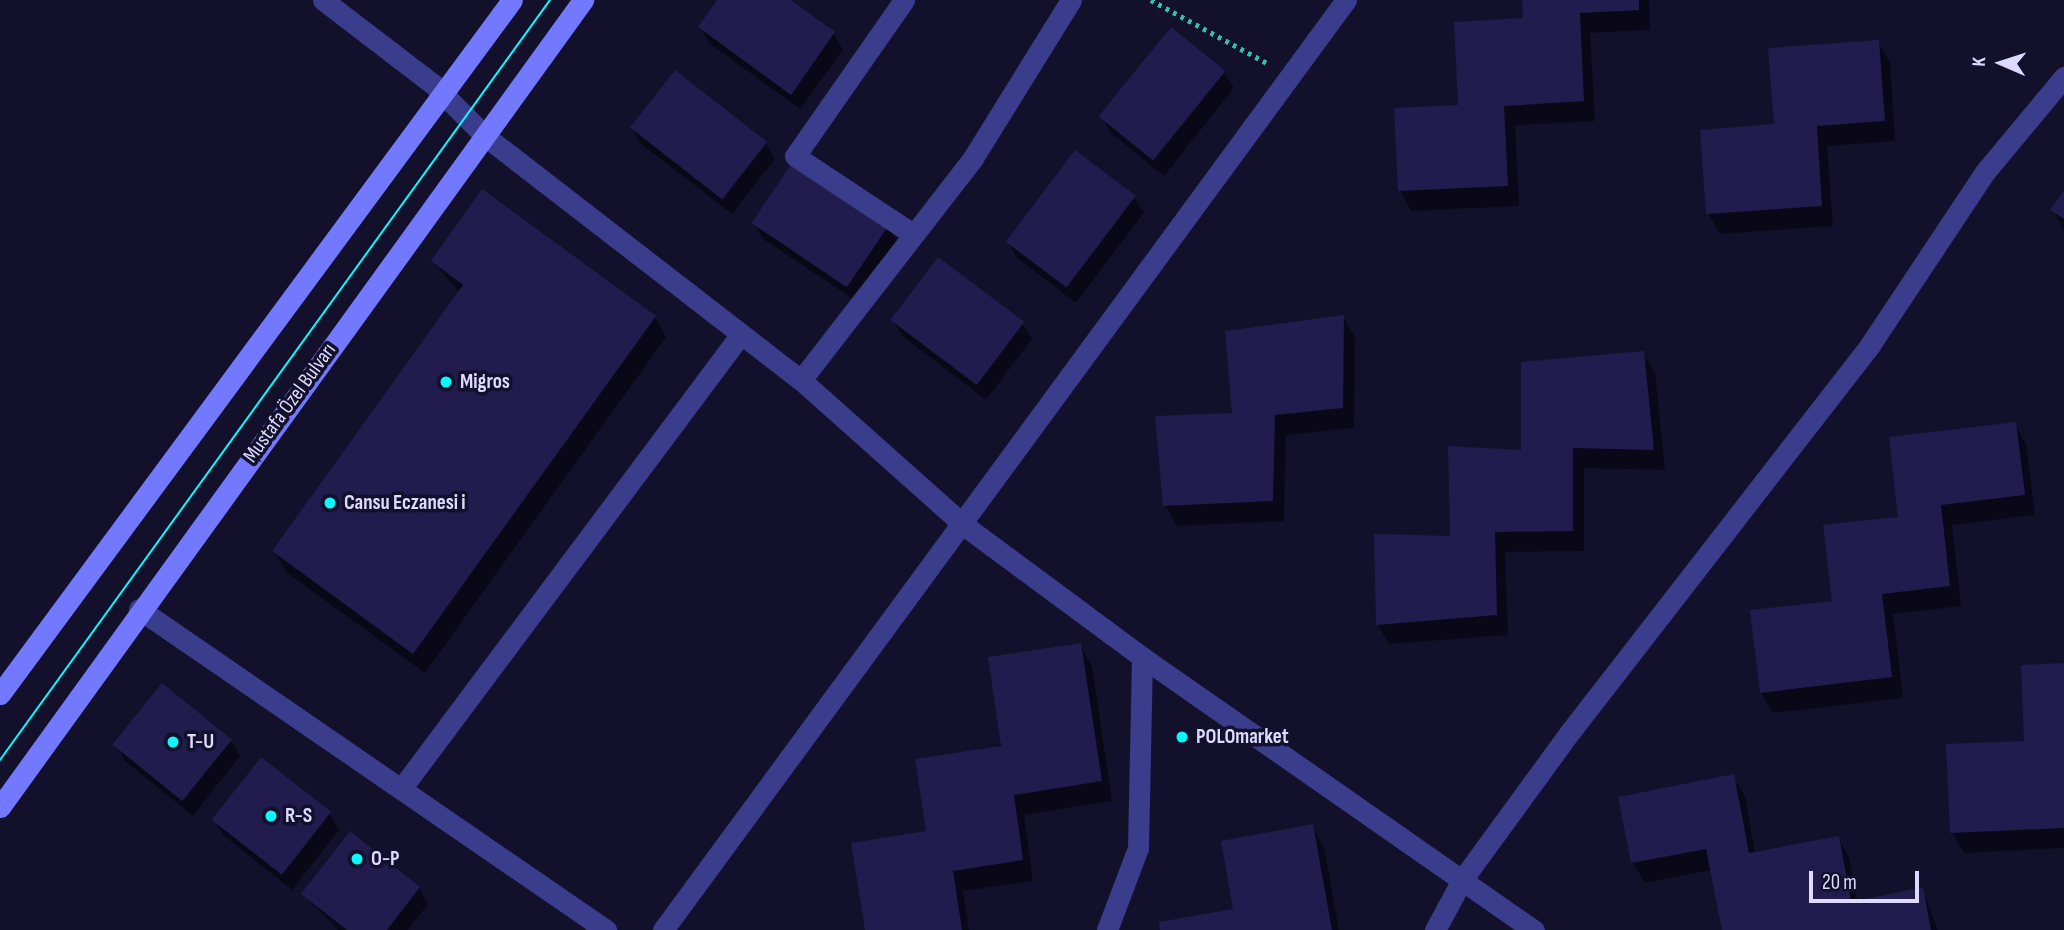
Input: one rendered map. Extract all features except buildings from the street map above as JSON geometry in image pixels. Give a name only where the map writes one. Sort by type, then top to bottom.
[{"type":"main road","points":[[0,694],[512,0]]},
{"type":"main road","name":"Mustafa Özel Bulvarı","points":[[0,807],[139,609],[583,0]]},
{"type":"street","points":[[323,0],[443,95],[485,136],[801,380],[965,526],[1142,657],[1534,930]]},
{"type":"street","points":[[904,0],[795,156],[913,234]]},
{"type":"street","points":[[801,380],[973,158],[1072,0]]},
{"type":"street","points":[[663,930],[965,526],[1288,75],[1346,0]]},
{"type":"street","points":[[1435,930],[1462,880],[1870,345],[1985,172],[2064,77]]},
{"type":"street","points":[[401,789],[741,334]]},
{"type":"street","points":[[139,609],[606,930]]},
{"type":"street","points":[[1107,930],[1138,848],[1142,657]]},
{"type":"path","points":[[1151,0],[1288,75]]},
{"type":"tram line","points":[[0,760],[550,0]]},
{"type":"place","name":"Migros","points":[[446,382]]},
{"type":"place","name":"Cansu Eczanesi i","points":[[330,503]]},
{"type":"place","name":"POLOmarket","points":[[1182,737]]},
{"type":"place","name":"T-U","points":[[173,742]]},
{"type":"place","name":"R-S","points":[[271,816]]},
{"type":"place","name":"O-P","points":[[357,859]]}]
